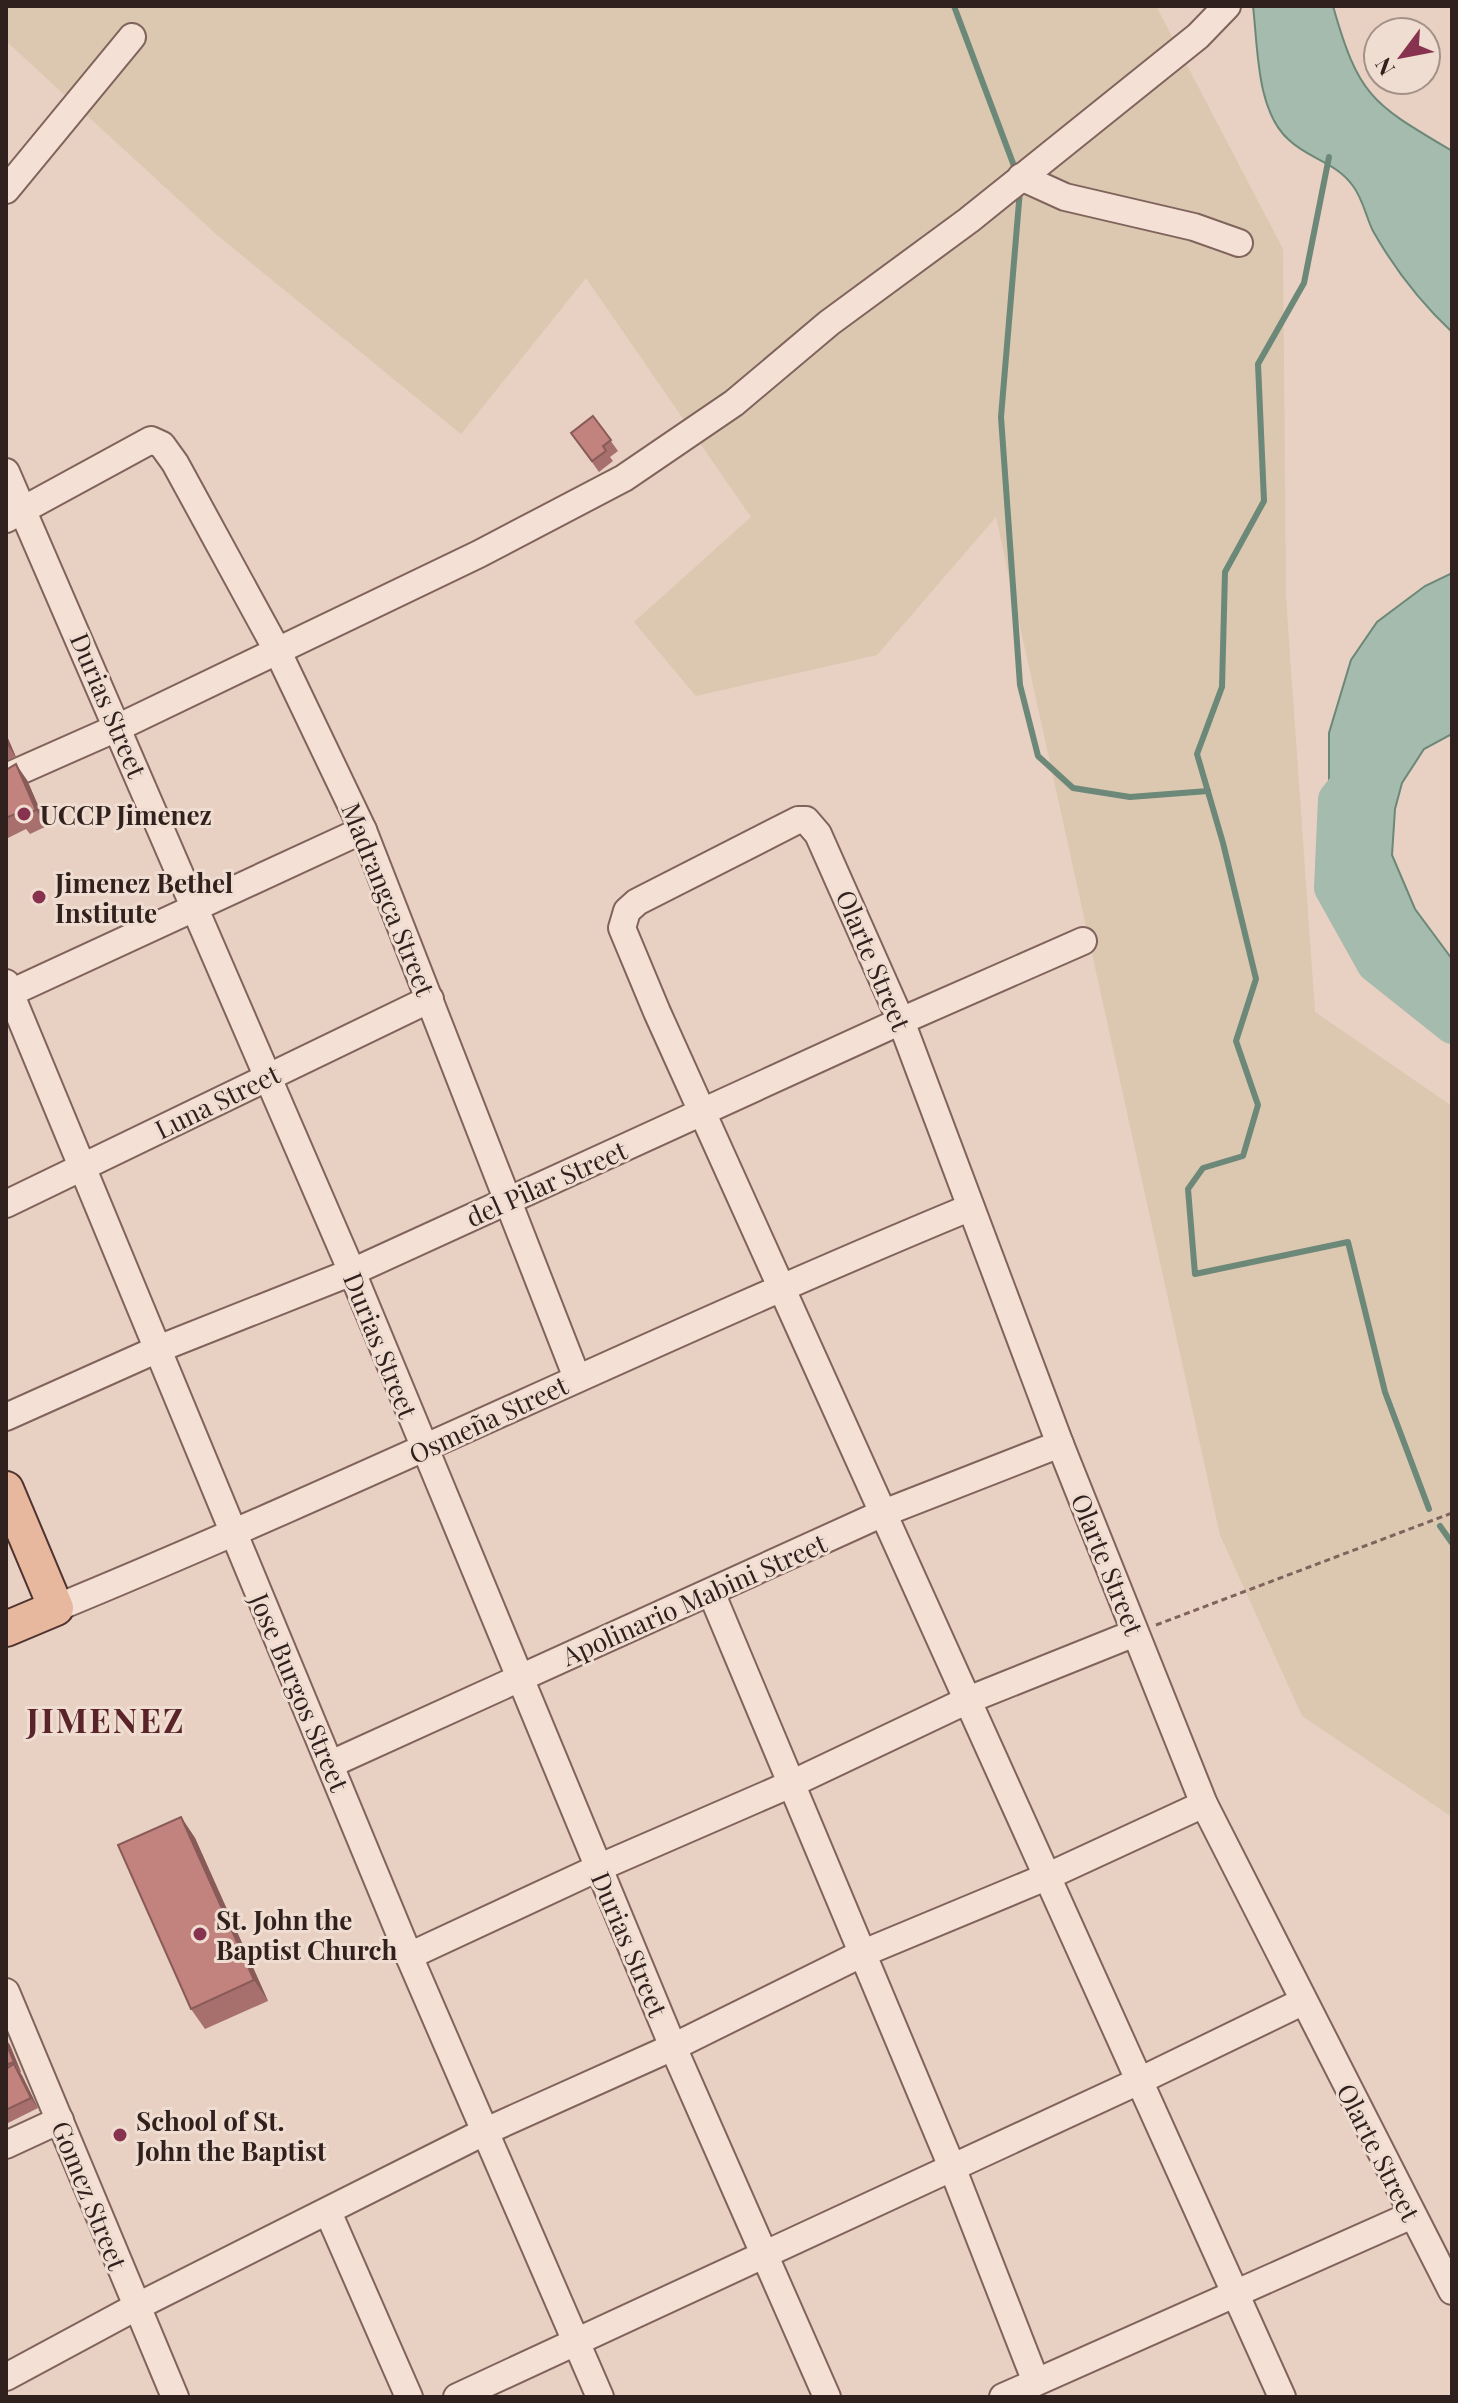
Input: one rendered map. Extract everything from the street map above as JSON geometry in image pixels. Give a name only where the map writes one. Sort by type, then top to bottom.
[{"type":"main road","points":[[6,1489],[56,1608]]},
{"type":"main road","name":"Osmeña Street","points":[[6,1629],[56,1608]]},
{"type":"street","points":[[6,777],[119,727],[479,554],[624,478],[734,403],[829,323],[969,220],[1198,36],[1227,6]]},
{"type":"street","points":[[6,190],[132,37]]},
{"type":"street","points":[[1021,177],[1065,197],[1194,227],[1239,243]]},
{"type":"street","name":"Madrangca Street","points":[[14,515],[151,440],[157,441],[175,463],[277,650],[363,830],[577,1378]]},
{"type":"street","name":"Durias Street","points":[[6,472],[14,515],[119,727],[352,1272],[673,2047],[766,2252],[827,2397]]},
{"type":"street","name":"Olarte Street","points":[[703,1112],[657,1012],[622,928],[623,920],[637,902],[783,826],[806,820],[818,834],[901,1021],[1060,1444],[1204,1804],[1302,2002],[1452,2291]]},
{"type":"street","points":[[7,990],[197,909],[363,830]]},
{"type":"street","name":"del Pilar Street","points":[[6,1417],[158,1349],[352,1272],[505,1200],[1083,941]]},
{"type":"street","name":"Jose Burgos Street","points":[[7,990],[83,1166],[409,1956],[600,2397]]},
{"type":"street","name":"Luna Street","points":[[6,1204],[430,999]]},
{"type":"street","points":[[703,1112],[881,1514],[1282,2397]]},
{"type":"street","name":"Osmeña Street","points":[[56,1608],[233,1535],[781,1286],[969,1208]]},
{"type":"street","name":"Apolinario Mabini Street","points":[[331,1764],[881,1514],[1060,1444]]},
{"type":"street","points":[[711,1592],[952,2167],[1036,2382]]},
{"type":"street","points":[[409,1956],[598,1868],[791,1784],[968,1700],[1135,1633]]},
{"type":"street","points":[[6,2377],[136,2307],[486,2131],[673,2047],[861,1954],[1046,1877],[1204,1804]]},
{"type":"street","name":"Gomez Street","points":[[6,1992],[175,2397]]},
{"type":"street","points":[[457,2397],[576,2339],[1139,2081],[1302,2002]]},
{"type":"street","points":[[6,2145],[60,2120]]},
{"type":"street","points":[[328,2212],[409,2397]]},
{"type":"street","points":[[1003,2397],[1412,2215]]},
{"type":"path","points":[[1135,1633],[1452,1513]]},
{"type":"shaded area","points":[[6,6],[1156,6],[1283,249],[1286,598],[1315,1012],[1452,1106],[1452,1817],[1302,1716],[1220,1535],[996,517],[877,655],[696,696],[634,622],[751,517],[586,278],[461,434],[217,235],[6,41]]},
{"type":"shaded area","points":[[1253,6],[1333,6],[1351,61],[1362,81],[1362,96],[1374,96],[1386,109],[1452,151],[1452,332],[1429,309],[1390,259],[1373,231],[1362,202],[1346,178],[1297,146],[1278,128],[1264,96]]},
{"type":"shaded area","points":[[1452,573],[1452,734],[1424,749],[1402,783],[1395,809],[1392,855],[1415,909],[1452,959],[1452,1040],[1415,1006],[1401,974],[1374,957],[1367,932],[1359,926],[1341,886],[1329,789],[1329,733],[1351,660],[1377,622],[1425,586]]},
{"type":"building","points":[[593,416],[611,440],[603,446],[606,451],[592,461],[571,433]]},
{"type":"building","points":[[16,764],[36,810],[19,818],[17,813],[6,818],[6,770]]},
{"type":"building","name":"St. John the Baptist Church","points":[[181,1817],[254,1980],[191,2009],[118,1845]]},
{"type":"building","points":[[6,2043],[14,2062],[6,2065]]},
{"type":"building","points":[[14,2064],[31,2098],[6,2110],[6,2069]]},
{"type":"waterway","points":[[954,6],[1017,174]]},
{"type":"waterway","points":[[1329,157],[1304,283],[1258,364],[1264,501],[1225,572],[1222,687],[1197,754],[1223,843],[1256,979],[1236,1041],[1258,1105],[1243,1156],[1203,1168],[1188,1189],[1195,1274],[1348,1242],[1385,1392],[1429,1509]]},
{"type":"waterway","points":[[1020,190],[1001,417],[1020,685],[1038,756],[1073,788],[1130,797],[1208,791]]},
{"type":"waterway","points":[[1346,785],[1335,799],[1331,888],[1374,965],[1452,1027]]},
{"type":"waterway","points":[[1440,1526],[1452,1543]]},
{"type":"place","name":"UCCP Jimenez","points":[[24,814]]},
{"type":"place","name":"Jimenez Bethel Institute","points":[[39,897]]},
{"type":"place","name":"St. John the Baptist Church","points":[[200,1934]]},
{"type":"place","name":"School of St. John the Baptist","points":[[120,2135]]},
{"type":"district","name":"JIMENEZ","points":[[106,1719]]}]
